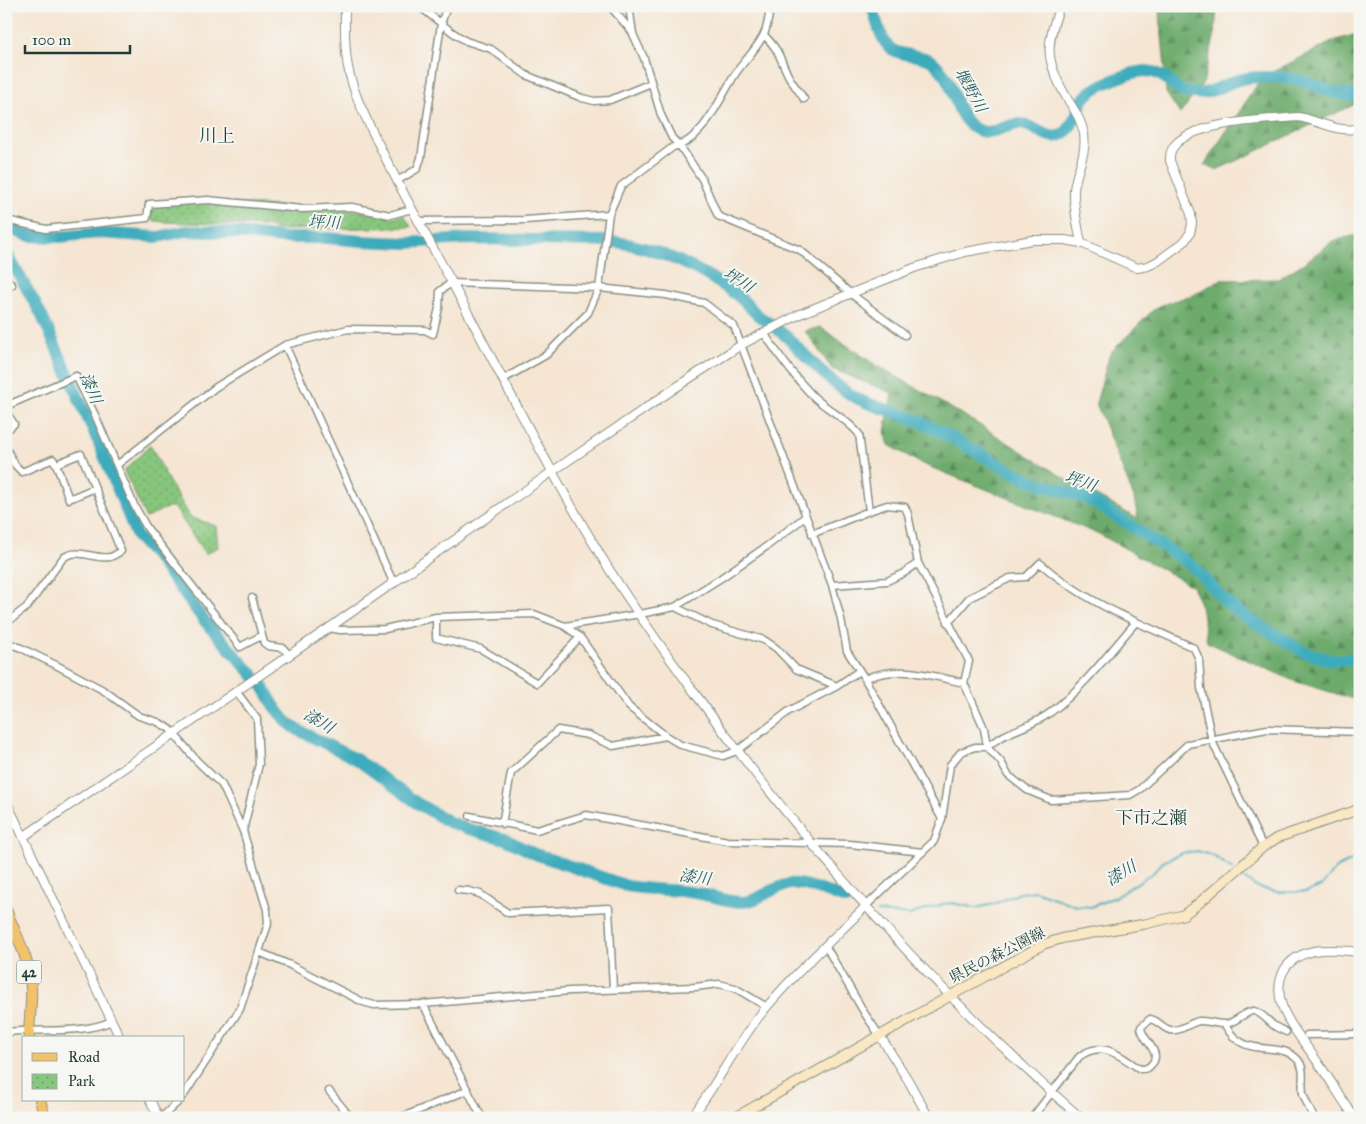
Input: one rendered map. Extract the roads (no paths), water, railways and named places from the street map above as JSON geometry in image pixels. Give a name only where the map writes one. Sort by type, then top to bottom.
[{"type":"main road","name":"県民の森公園線","points":[[734,1118],[1044,944],[1064,938],[1145,924],[1183,915],[1254,854],[1277,838],[1360,809]]},
{"type":"main road","name":"42","points":[[6,910],[20,943],[30,976],[32,989],[29,1034]]},
{"type":"main road","points":[[41,1102],[45,1118]]},
{"type":"street","points":[[345,6],[344,38],[348,68],[357,101],[502,380],[602,558],[737,751],[811,843],[866,906],[950,996],[1081,1118]]},
{"type":"street","points":[[419,6],[441,24],[466,40],[491,49],[526,75],[582,98],[594,101],[610,100],[651,83]]},
{"type":"street","points":[[398,181],[417,169],[421,158],[441,24],[447,6]]},
{"type":"street","points":[[610,6],[634,34]]},
{"type":"street","points":[[629,6],[634,34],[644,58],[661,115],[672,138],[680,146],[702,179],[718,216],[800,250],[850,293],[905,335]]},
{"type":"street","points":[[502,380],[546,355],[588,313],[599,288],[609,214],[621,186],[673,147],[680,146],[704,127],[737,71],[764,35],[770,6]]},
{"type":"street","points":[[1060,6],[1051,31],[1049,55],[1059,83],[1074,108],[1084,133],[1084,154],[1074,192],[1081,243]]},
{"type":"street","points":[[764,35],[774,45],[788,75],[804,99]]},
{"type":"street","points":[[23,837],[394,584],[553,471],[741,345],[783,323],[850,293],[914,268],[965,252],[1032,240],[1064,240],[1081,243],[1137,268],[1148,266],[1184,242],[1190,233],[1192,224],[1170,161],[1170,152],[1175,144],[1210,127],[1298,117],[1310,119],[1341,130],[1360,128]]},
{"type":"street","points":[[6,220],[46,228],[147,218],[149,204],[208,200],[302,208],[352,207],[390,215],[412,209]]},
{"type":"street","points":[[418,221],[526,220],[609,214]]},
{"type":"street","points":[[6,279],[12,285],[6,288]]},
{"type":"street","points":[[117,465],[216,387],[284,345],[348,328],[425,330],[433,334],[439,308],[440,290],[451,283],[599,288],[666,295],[704,303],[734,326],[832,585],[842,620],[847,651],[866,679],[942,820]]},
{"type":"street","points":[[764,333],[784,364],[815,398],[852,426],[859,434],[869,510]]},
{"type":"street","points":[[284,345],[394,584]]},
{"type":"street","points":[[6,406],[76,376],[134,505],[147,528],[240,647],[261,636]]},
{"type":"street","points":[[6,412],[14,424],[6,431]]},
{"type":"street","points":[[6,448],[22,472],[53,459],[70,499],[95,488]]},
{"type":"street","points":[[6,623],[27,607],[63,558],[68,554],[78,553],[111,557],[121,551],[81,454],[56,464]]},
{"type":"street","points":[[812,534],[869,510],[887,505],[905,507],[918,563],[969,661],[964,683],[984,728],[987,747],[1001,762],[1008,775],[1027,790],[1051,800],[1130,794],[1140,789],[1188,744],[1212,741],[1267,729],[1360,732]]},
{"type":"street","points":[[565,626],[675,607],[729,573],[806,517]]},
{"type":"street","points":[[832,585],[887,581],[904,573],[918,563]]},
{"type":"street","points":[[948,623],[969,598],[1010,578],[1026,577],[1040,564],[1078,592],[1136,622],[1194,648],[1199,659],[1201,688],[1212,741],[1263,847]]},
{"type":"street","points":[[252,598],[264,643],[268,646],[283,648],[289,655]]},
{"type":"street","points":[[675,607],[712,625],[764,640],[776,648],[796,669],[837,686]]},
{"type":"street","points":[[329,628],[340,630],[385,629],[436,617],[534,614],[565,626],[580,637],[629,707],[666,736],[681,745],[723,756],[737,751],[789,711],[837,686],[859,671]]},
{"type":"street","points":[[436,617],[436,638],[481,649],[537,683],[580,637]]},
{"type":"street","points":[[691,1118],[702,1104],[744,1036],[767,1007],[934,840],[942,820],[950,765],[961,752],[975,747],[987,747],[996,739],[1050,713],[1086,681],[1136,622]]},
{"type":"street","points":[[6,642],[102,690],[139,716],[158,722],[175,734],[197,761],[222,785],[244,831],[267,910],[268,924],[240,1010],[185,1093]]},
{"type":"street","points":[[866,679],[876,674],[910,671],[964,683]]},
{"type":"street","points":[[236,691],[257,719],[260,749],[259,764],[244,831]]},
{"type":"street","points":[[502,824],[511,773],[558,730],[588,735],[613,746],[666,736]]},
{"type":"street","points":[[6,801],[119,1036]]},
{"type":"street","points":[[470,816],[537,830],[586,815],[728,841],[850,844],[924,852]]},
{"type":"street","points":[[458,890],[480,894],[508,912],[609,908],[613,990]]},
{"type":"street","points":[[826,947],[864,1014],[908,1080],[929,1118]]},
{"type":"street","points":[[1355,1118],[1288,1019],[1279,987],[1284,971],[1289,964],[1305,954],[1328,950],[1360,952]]},
{"type":"street","points":[[259,952],[290,965],[363,1002],[374,1005],[423,1004],[570,991],[719,984],[735,988],[767,1007]]},
{"type":"street","points":[[423,1004],[482,1118]]},
{"type":"street","points":[[1032,1118],[1079,1057],[1089,1051],[1108,1050],[1140,1069],[1148,1067],[1154,1061],[1154,1050],[1143,1035],[1141,1027],[1150,1019],[1156,1020],[1170,1030],[1178,1029],[1197,1021],[1233,1023],[1250,1011],[1254,1011],[1261,1014],[1276,1028],[1286,1032]]},
{"type":"street","points":[[6,1032],[29,1034],[71,1030],[89,1028],[112,1021]]},
{"type":"street","points":[[1226,1024],[1231,1035],[1238,1041],[1247,1045],[1290,1053],[1298,1060],[1301,1066],[1303,1094],[1314,1118]]},
{"type":"street","points":[[1307,1034],[1360,1034]]},
{"type":"street","points":[[400,1118],[468,1090]]},
{"type":"street","points":[[329,1091],[351,1118]]},
{"type":"street","points":[[151,1102],[160,1118],[178,1102]]},
{"type":"waterway","name":"堰野川","points":[[872,6],[881,33],[889,47],[901,53],[932,61],[945,75],[963,117],[975,129],[982,131],[995,131],[1014,124],[1021,124],[1032,127],[1047,135],[1058,136],[1067,131],[1083,100],[1091,92],[1114,80],[1145,71],[1158,74],[1179,90],[1192,93],[1206,92],[1245,78],[1284,77],[1303,81],[1333,92],[1360,96]]},
{"type":"waterway","name":"坪川","points":[[6,228],[30,236],[58,237],[99,233],[158,237],[186,231],[236,233],[283,238],[327,238],[407,243],[466,239],[610,241],[644,248],[677,260],[709,276],[741,298],[754,312],[787,337],[832,381],[856,398],[919,421],[1026,478],[1097,504],[1186,561],[1196,569],[1224,600],[1241,614],[1304,652],[1331,660],[1360,659]]},
{"type":"waterway","name":"漆川","points":[[6,252],[41,314],[98,441],[137,537],[158,559],[203,619],[262,685],[286,721],[298,730],[356,759],[417,803],[449,822],[505,839],[535,854],[627,886],[686,892],[747,902],[784,885],[796,884],[846,899]]},
{"type":"waterway","name":"漆川","points":[[877,912],[909,915],[952,903],[976,908],[994,904],[1020,893],[1035,891],[1077,906],[1091,907],[1115,897],[1153,873],[1163,862],[1182,853],[1198,851],[1215,857],[1234,870]]},
{"type":"waterway","name":"漆川","points":[[1237,873],[1256,887],[1278,892],[1306,892],[1322,886],[1337,867],[1360,857]]},
{"type":"district","name":"川上","points":[[217,136]]},
{"type":"district","name":"下市之瀬","points":[[1151,818]]}]
